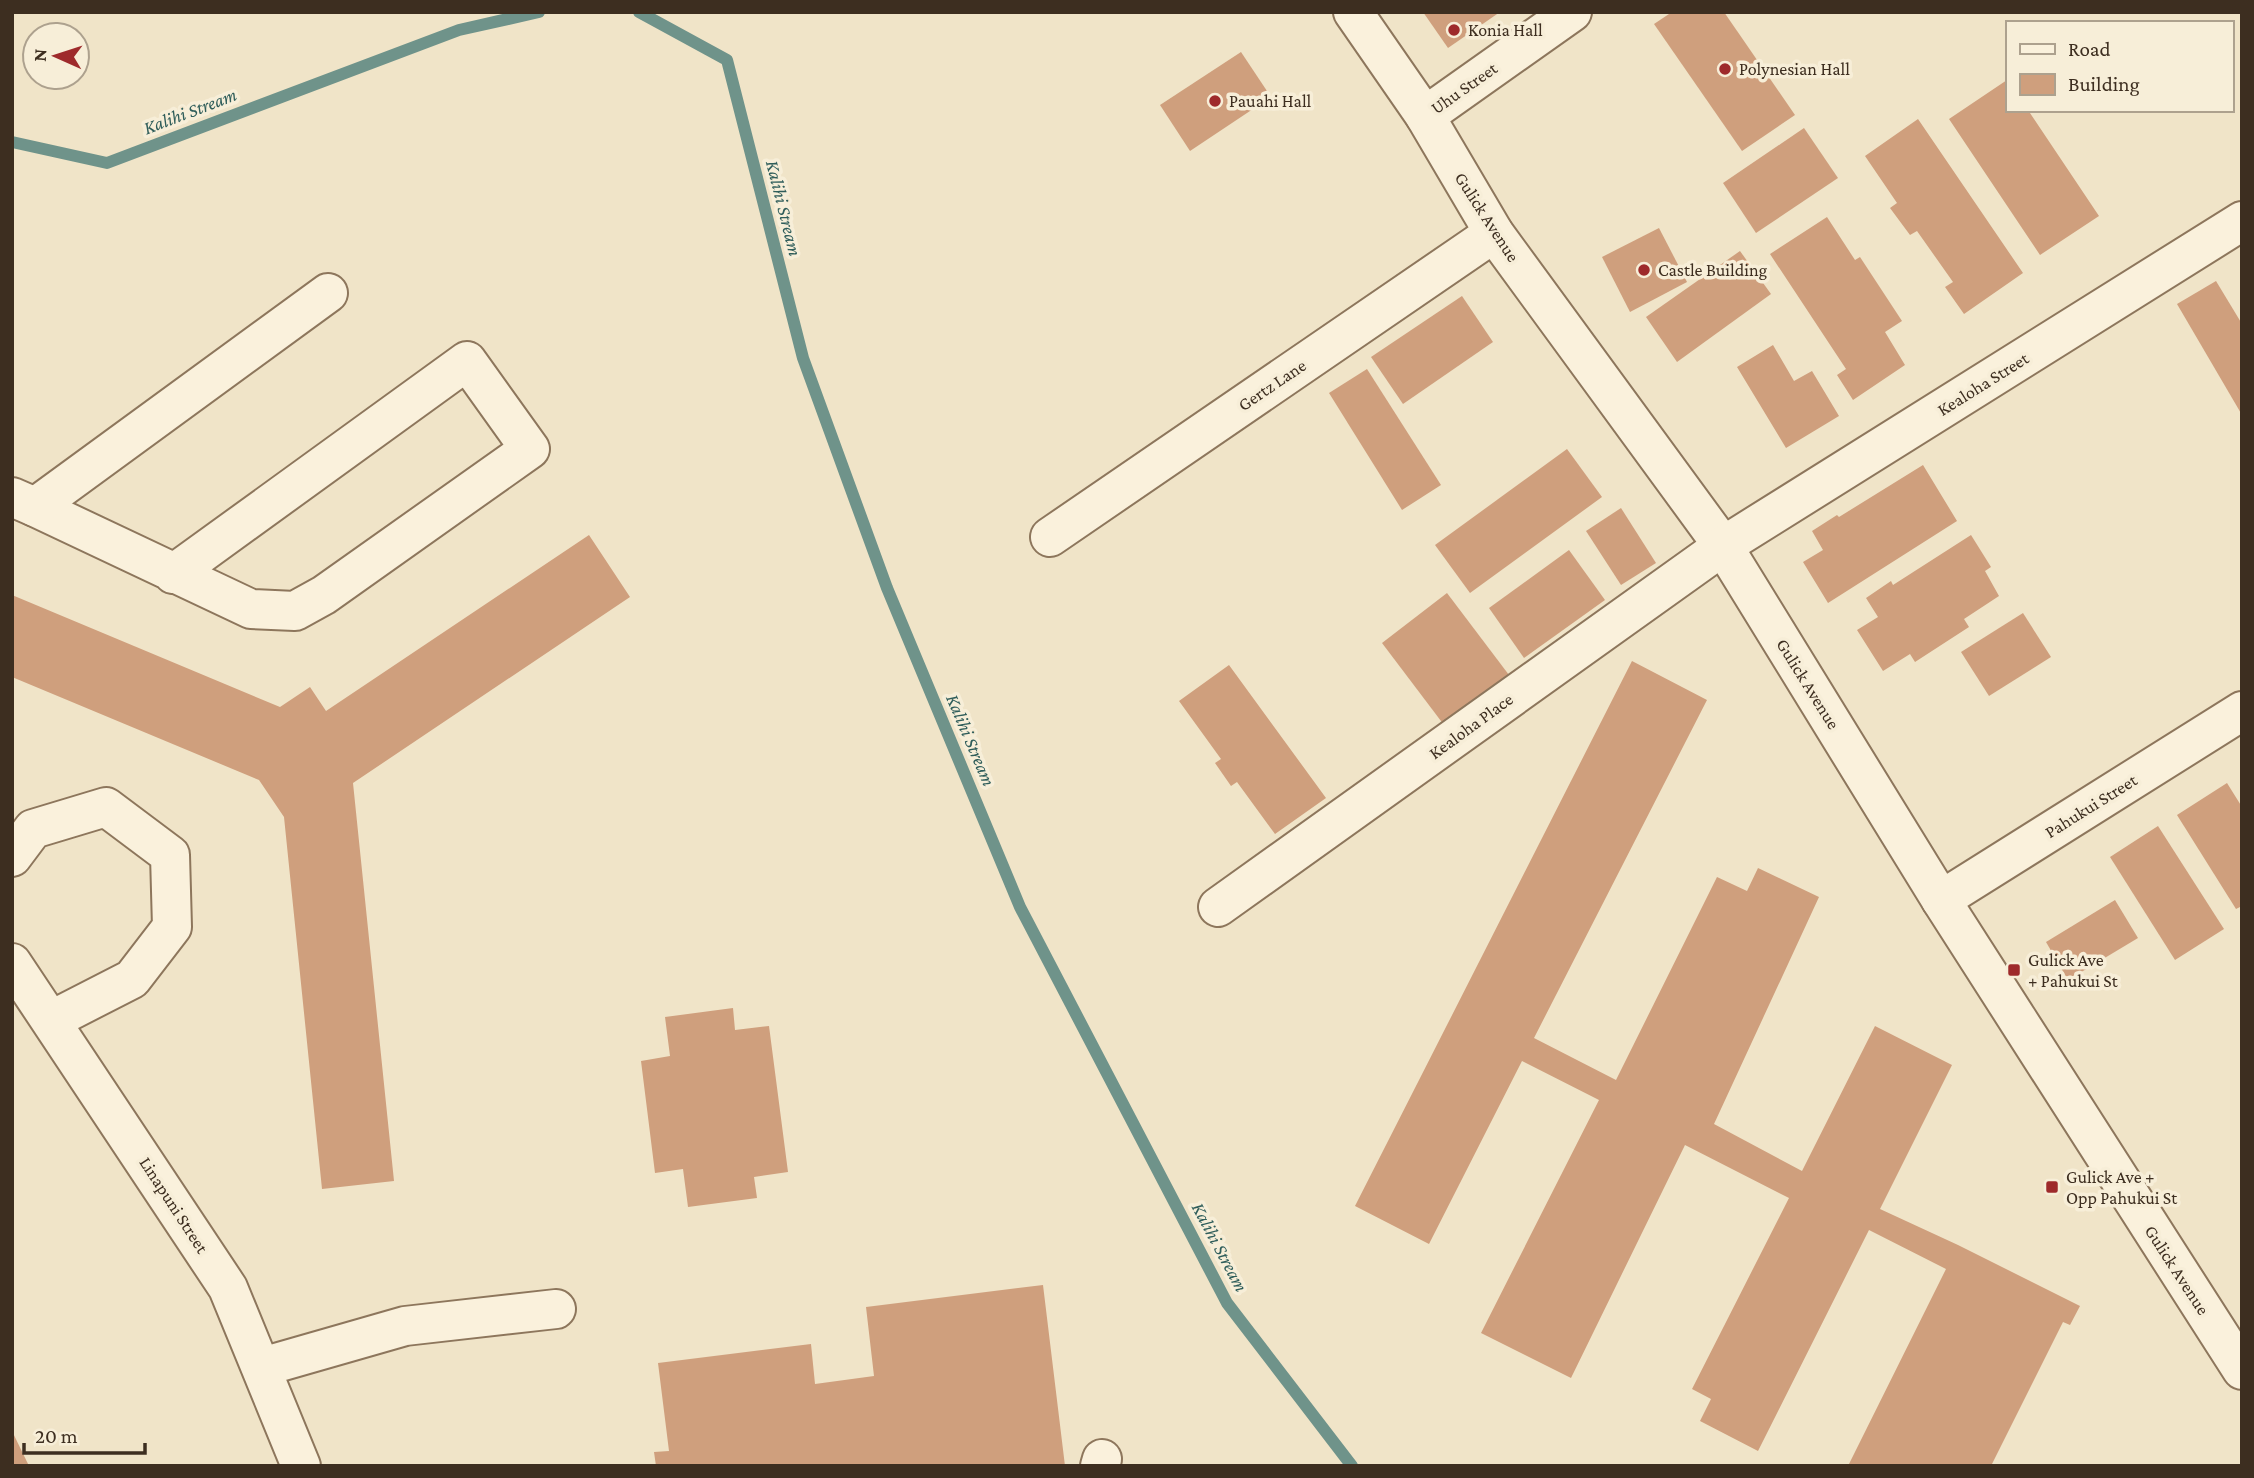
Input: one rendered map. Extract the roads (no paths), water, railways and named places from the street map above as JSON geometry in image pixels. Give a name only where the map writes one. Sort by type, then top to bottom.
[{"type":"street","name":"Gulick Avenue","points":[[1353,12],[1426,116],[1494,233],[1723,546],[1941,900],[2231,1330],[2242,1370]]},
{"type":"street","name":"Uhu Street","points":[[1426,116],[1572,12]]},
{"type":"street","name":"Kealoha Street","points":[[1723,546],[2242,221]]},
{"type":"street","name":"Gertz Lane","points":[[1050,537],[1494,233]]},
{"type":"street","points":[[24,502],[328,293]]},
{"type":"street","points":[[24,502],[173,573],[251,609],[295,611],[324,595],[530,449],[467,361],[173,573]]},
{"type":"street","name":"Kealoha Place","points":[[1218,906],[1723,546]]},
{"type":"street","name":"Pahukui Street","points":[[1941,900],[2242,711]]},
{"type":"street","points":[[12,857],[33,829],[106,807],[170,855],[172,927],[132,979],[52,1020]]},
{"type":"street","name":"Linapuni Street","points":[[12,963],[228,1288],[301,1466]]},
{"type":"street","points":[[262,1367],[405,1326],[556,1309]]},
{"type":"waterway","name":"Kalihi Stream","points":[[12,142],[107,163],[459,30],[539,12]]},
{"type":"waterway","name":"Kalihi Stream","points":[[639,12],[727,60],[803,358],[887,588],[1020,907],[1227,1303],[1352,1466]]},
{"type":"place","name":"Konia Hall","points":[[1454,30]]},
{"type":"place","name":"Polynesian Hall","points":[[1725,69]]},
{"type":"place","name":"Pauahi Hall","points":[[1215,101]]},
{"type":"place","name":"Castle Building","points":[[1644,270]]},
{"type":"place","name":"Gulick Ave + Pahukui St","points":[[2014,970]]},
{"type":"place","name":"Gulick Ave + Opp Pahukui St","points":[[2052,1187]]}]
